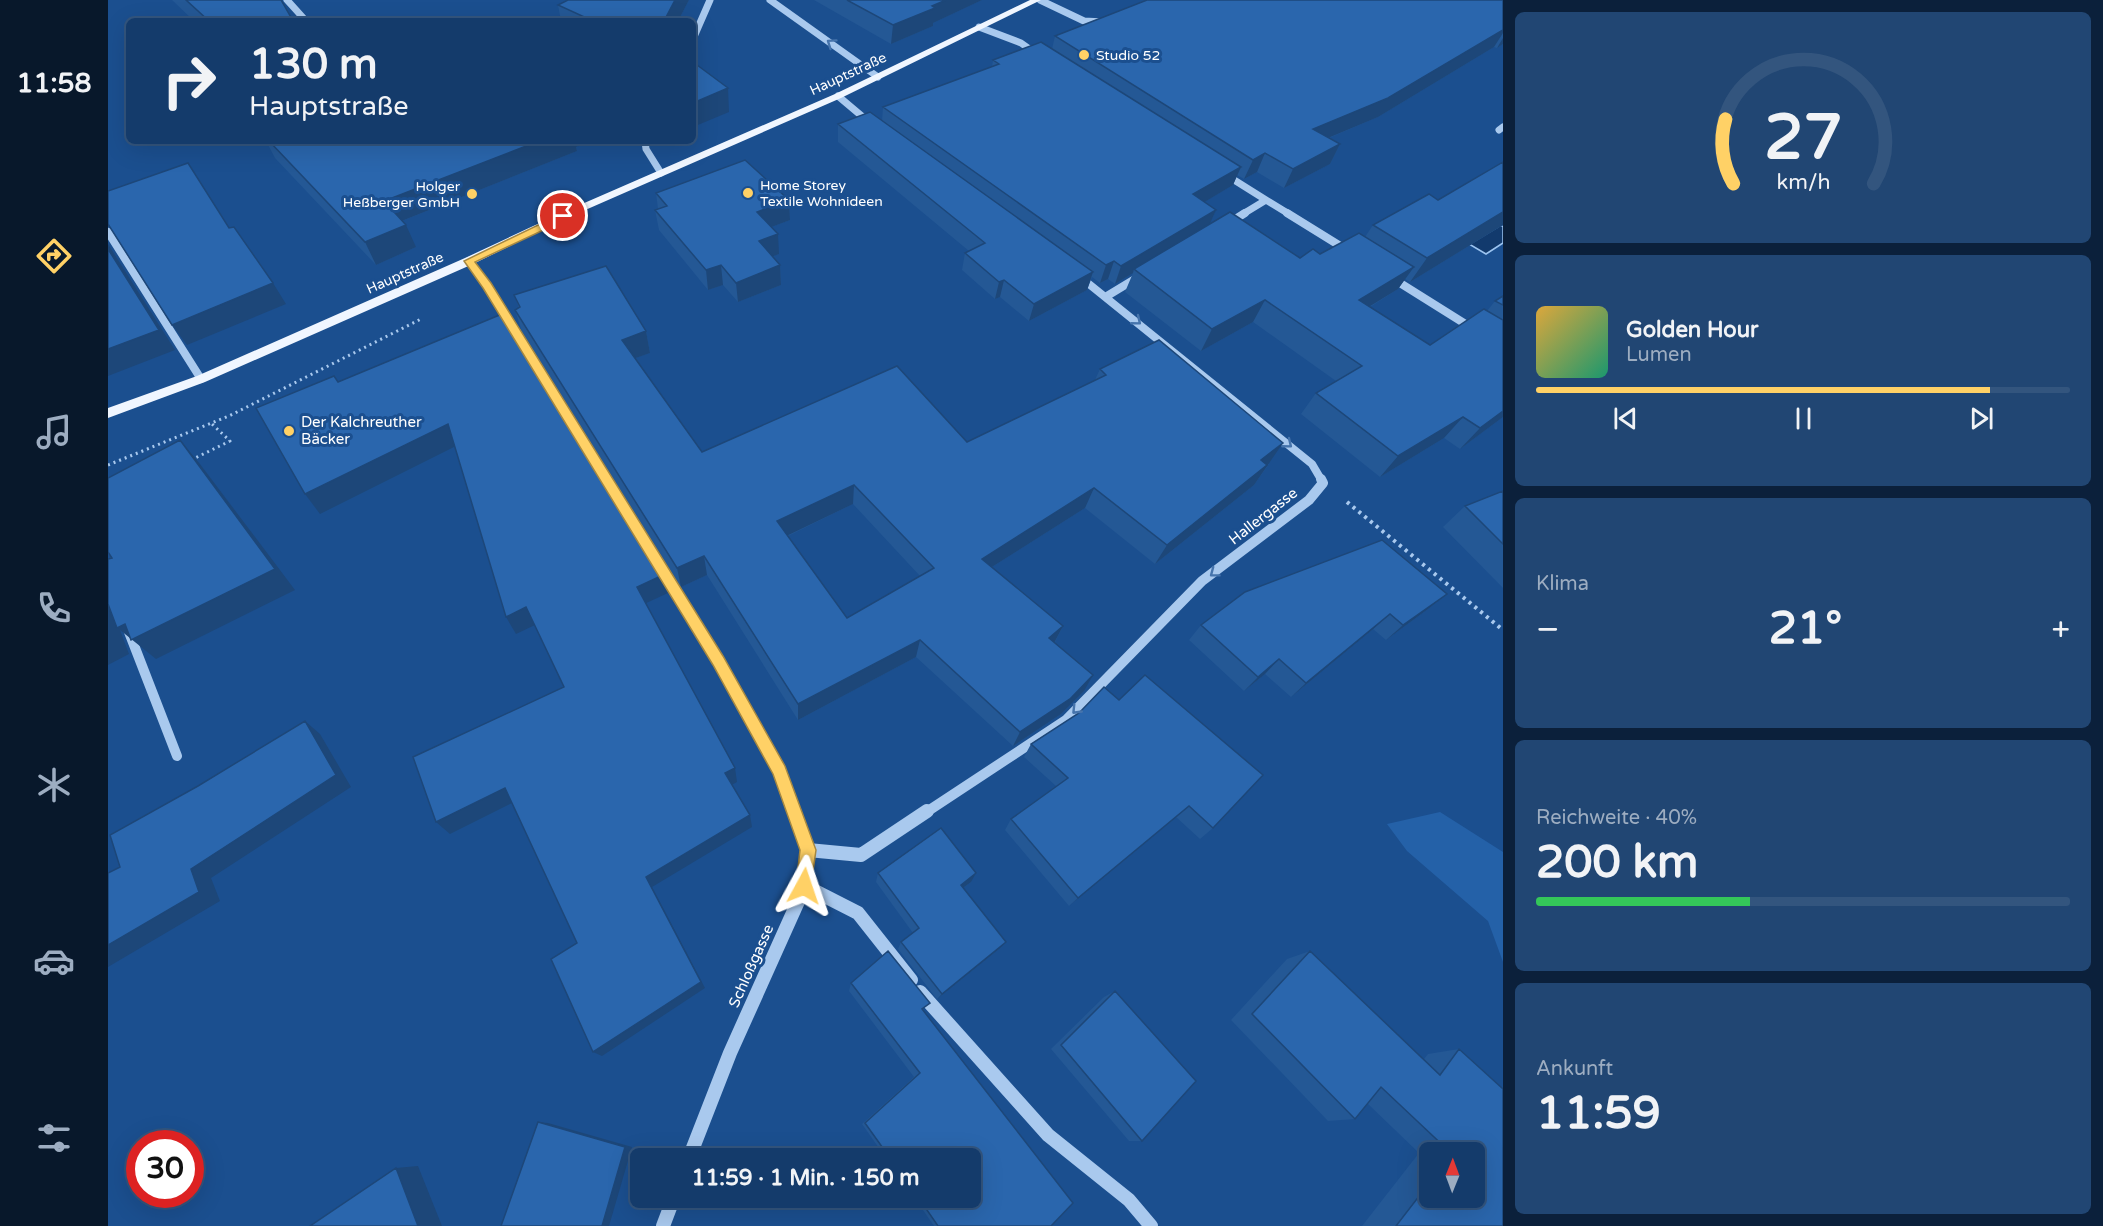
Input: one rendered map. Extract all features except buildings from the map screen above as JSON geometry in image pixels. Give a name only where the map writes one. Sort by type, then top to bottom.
[{"type":"main road","name":"Hauptstraße","points":[[108,413],[201,379],[469,261],[661,173],[838,96],[1039,0]]},
{"type":"street","points":[[287,0],[303,18]]},
{"type":"street","points":[[696,32],[710,0]]},
{"type":"street","points":[[770,0],[878,77]]},
{"type":"street","points":[[1039,0],[1084,21],[1101,23],[1112,20]]},
{"type":"street","points":[[979,27],[1021,44],[1050,62]]},
{"type":"street","points":[[838,96],[882,132]]},
{"type":"street","points":[[645,144],[661,173]]},
{"type":"street","points":[[1217,169],[1355,255]]},
{"type":"street","points":[[1216,230],[1266,200]]},
{"type":"street","points":[[108,232],[201,379]]},
{"type":"street","name":"Schloßgasse","points":[[469,261],[487,285],[718,660],[780,771],[808,850],[804,886],[730,1053],[693,1148]]},
{"type":"street","points":[[1069,269],[1107,296],[1312,464],[1323,483]]},
{"type":"street","points":[[1107,296],[1147,272]]},
{"type":"street","points":[[1385,274],[1483,335]]},
{"type":"street","name":"Hallergasse","points":[[808,850],[861,855],[1066,720],[1202,581],[1309,500],[1323,483]]},
{"type":"street","points":[[121,612],[177,756]]},
{"type":"street","points":[[804,886],[858,913],[931,1006],[1048,1135],[1130,1200],[1151,1226]]},
{"type":"street","points":[[663,1226],[670,1208]]},
{"type":"path","points":[[108,465],[212,423],[425,317]]},
{"type":"path","points":[[184,454],[189,461],[230,441],[212,423]]},
{"type":"path","points":[[173,438],[178,446]]},
{"type":"path","points":[[1323,483],[1503,630]]},
{"type":"shaded area","points":[[1501,225],[1503,243],[1486,254],[1469,244]]},
{"type":"shaded area","points":[[1440,812],[1503,852],[1503,962],[1488,921],[1407,851],[1387,824]]},
{"type":"place","name":"Studio 52","points":[[1084,55]]},
{"type":"place","name":"Home Storey Textile Wohnideen","points":[[748,193]]},
{"type":"place","name":"Holger Heßberger GmbH","points":[[472,194]]},
{"type":"place","name":"Der Kalchreuther Bäcker","points":[[289,431]]},
{"type":"route","points":[[563,216],[469,261],[487,285],[718,660],[780,771],[808,850],[804,886]]}]
